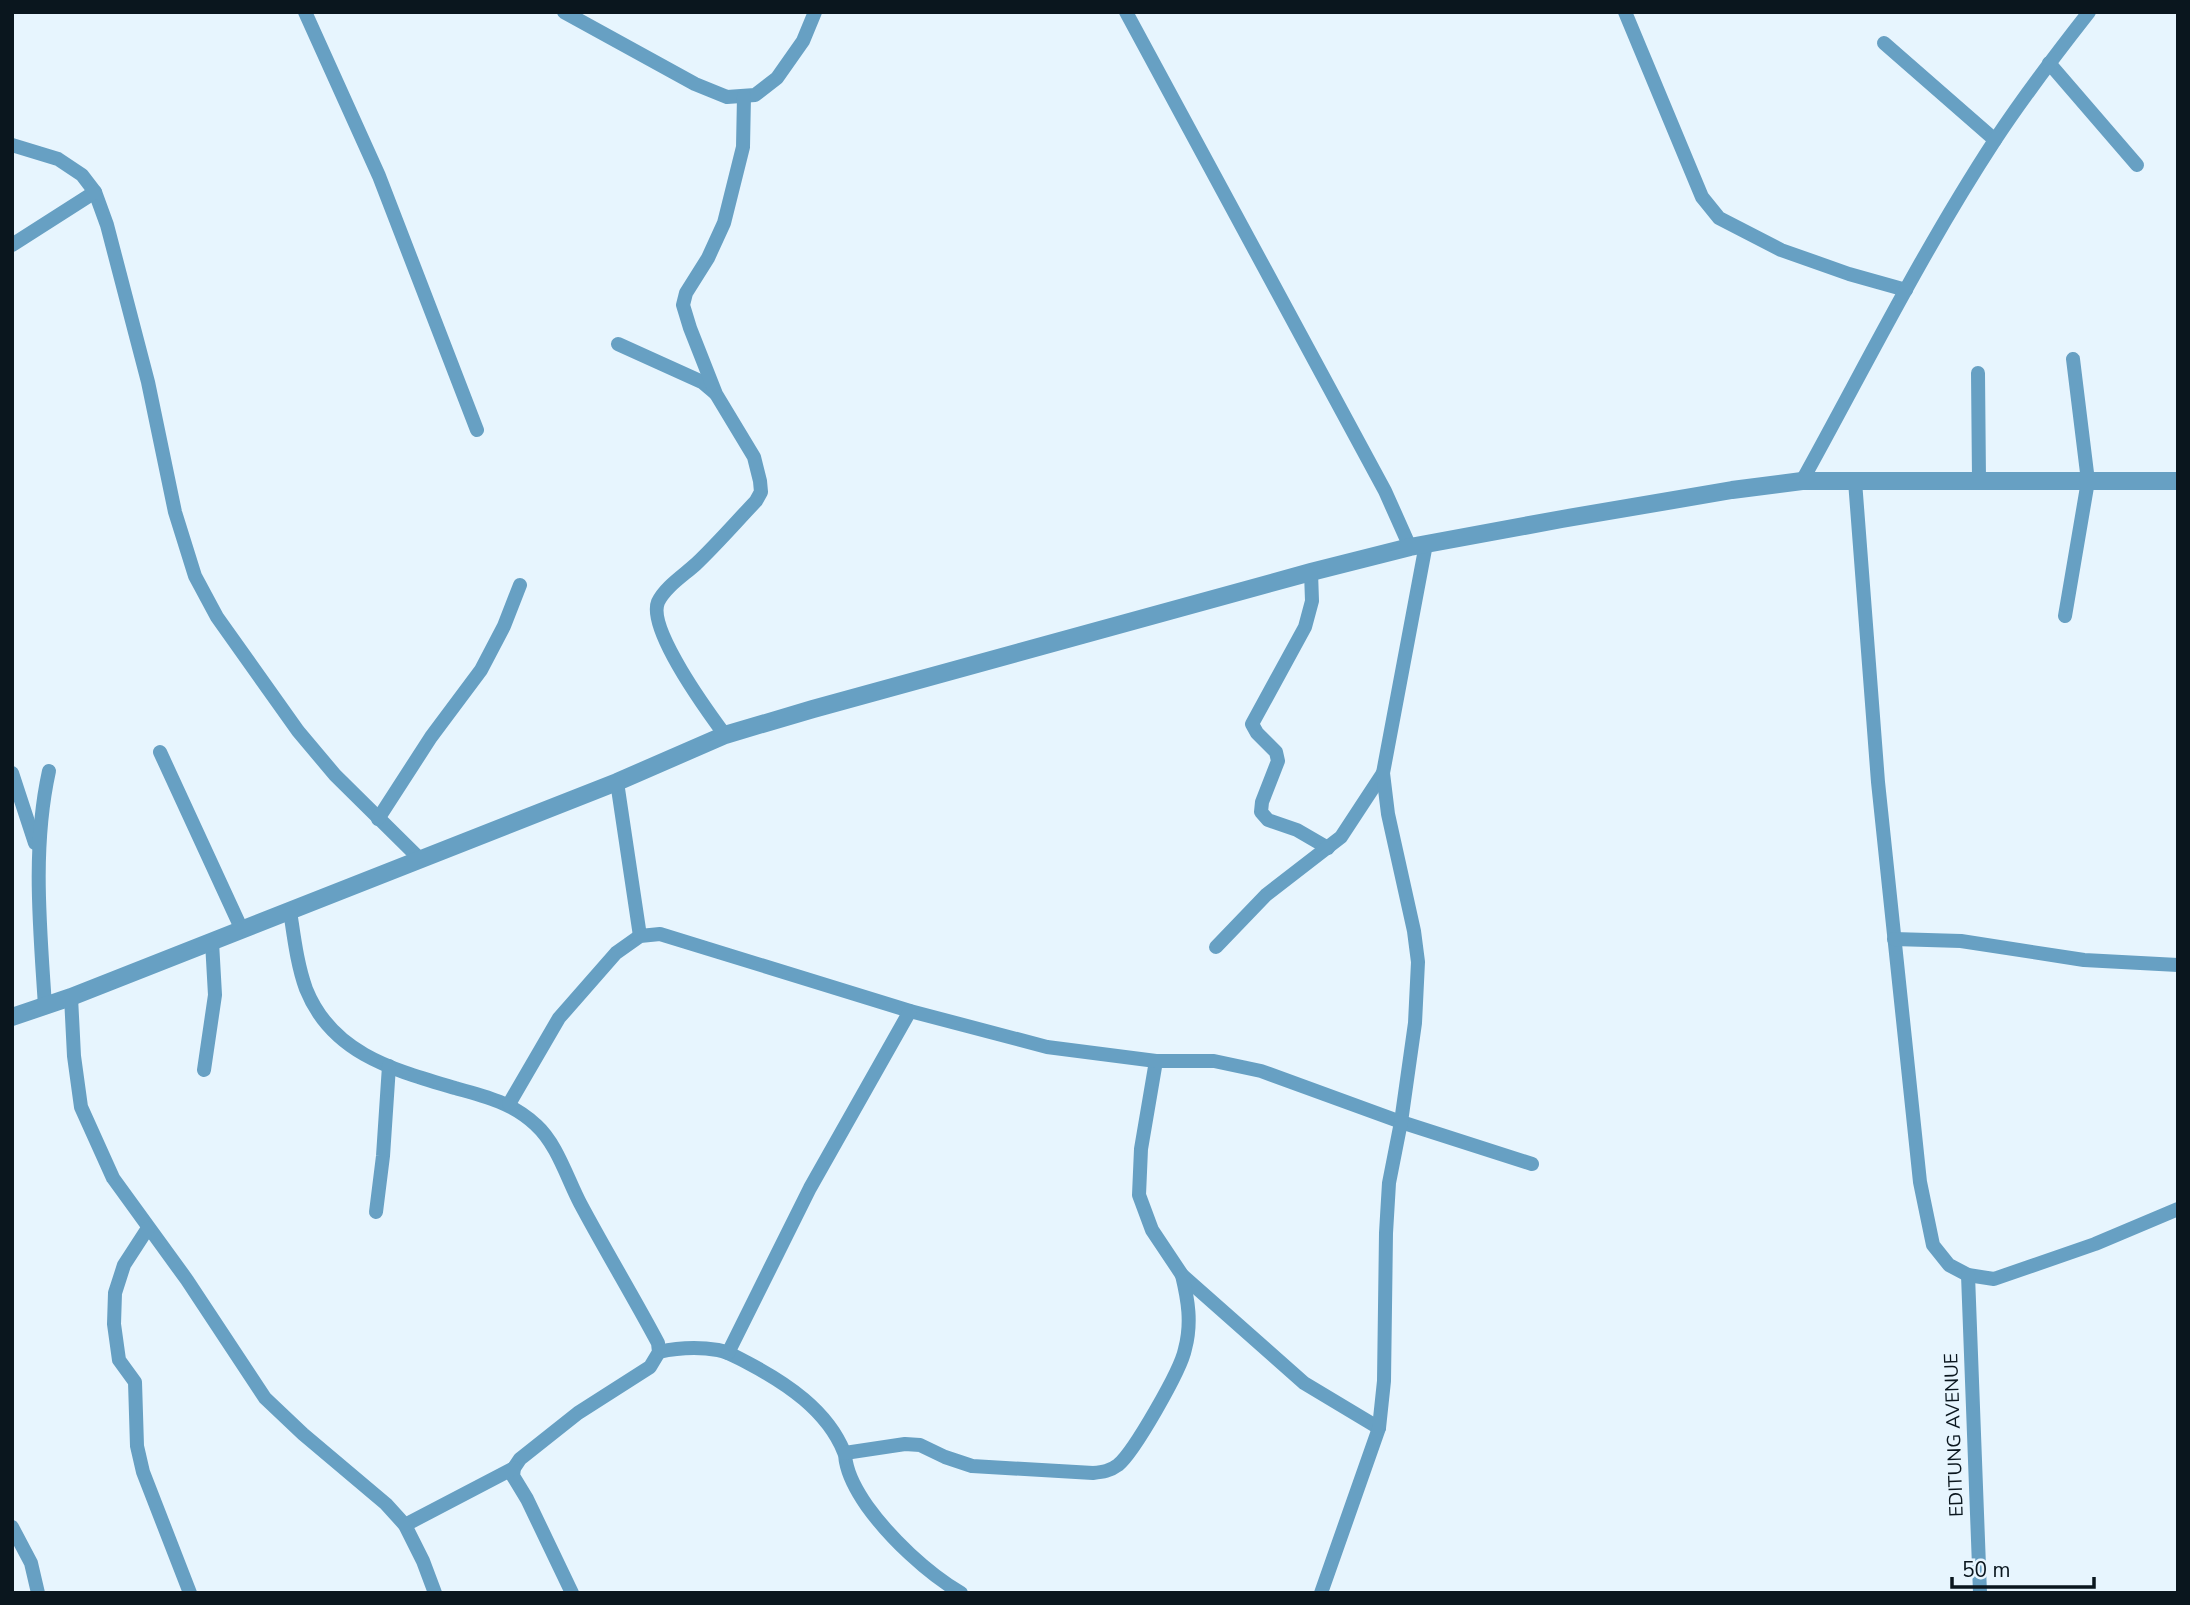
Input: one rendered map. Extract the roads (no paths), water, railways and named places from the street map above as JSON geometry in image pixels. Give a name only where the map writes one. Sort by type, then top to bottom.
[{"type":"street","points":[[305,12],[379,176],[477,430]]},
{"type":"street","points":[[564,12],[695,84],[727,97],[755,95],[777,78],[803,41],[815,12]]},
{"type":"street","points":[[1126,12],[1378,478],[1418,546],[1383,773],[1388,814],[1414,931],[1418,962],[1415,1023],[1389,1183],[1384,1381],[1379,1428],[1321,1593]]},
{"type":"street","points":[[1625,12],[1653,85],[1702,197],[1719,218],[1781,250],[1849,274],[1906,290]]},
{"type":"street","points":[[1801,481],[1906,290],[1994,140],[2089,12]]},
{"type":"street","points":[[1884,43],[1994,140]]},
{"type":"street","points":[[2049,63],[2137,165]]},
{"type":"street","points":[[725,735],[695,694],[667,643],[658,623],[657,605],[664,593],[698,562],[756,501],[761,492],[754,457],[716,394],[683,305],[686,293],[708,258],[724,223],[743,147],[744,96]]},
{"type":"street","points":[[12,145],[58,159],[82,174],[95,192],[107,225],[148,382],[175,512],[195,576],[217,617],[298,731],[335,775],[421,860]]},
{"type":"street","points":[[12,245],[95,192]]},
{"type":"street","points":[[618,344],[702,382],[716,394]]},
{"type":"street","points":[[2065,617],[2088,481],[2073,359]]},
{"type":"street","points":[[1978,373],[1979,480]]},
{"type":"street","points":[[12,1017],[71,997],[421,860],[617,782],[725,735],[1311,572],[1418,546],[1692,497],[1801,481],[2178,481]]},
{"type":"street","points":[[1854,481],[1878,782],[1894,939],[1920,1182],[1933,1245],[1949,1265],[1968,1275],[1994,1279],[2095,1244],[2178,1209]]},
{"type":"street","points":[[1311,572],[1312,601],[1305,627],[1252,724],[1276,752],[1278,761],[1262,802],[1261,812],[1268,820],[1297,830],[1328,848]]},
{"type":"street","points":[[378,819],[431,737],[481,670],[505,626],[520,585]]},
{"type":"street","points":[[160,752],[242,930]]},
{"type":"street","points":[[45,1006],[39,855],[40,823],[49,771]]},
{"type":"street","points":[[12,773],[39,855]]},
{"type":"street","points":[[1216,947],[1266,895],[1341,837],[1383,773]]},
{"type":"street","points":[[617,782],[640,936]]},
{"type":"street","points":[[290,911],[298,962],[306,989],[319,1015],[334,1033],[365,1056],[389,1066],[509,1104],[539,1128],[552,1146],[582,1207],[658,1343],[659,1352],[650,1367],[578,1413],[520,1459],[514,1468],[513,1476],[527,1499],[572,1593]]},
{"type":"street","points":[[509,1104],[559,1018],[616,954],[640,936],[660,934],[910,1011],[1047,1047],[1156,1061],[1214,1061],[1261,1071],[1401,1122],[1532,1164]]},
{"type":"street","points":[[1894,939],[1961,941],[2084,960],[2178,965]]},
{"type":"street","points":[[204,1070],[215,995],[212,942]]},
{"type":"street","points":[[71,997],[74,1056],[81,1107],[113,1178],[187,1280],[265,1398],[386,1504],[405,1525],[435,1593]]},
{"type":"street","points":[[728,1353],[810,1188],[910,1011]]},
{"type":"street","points":[[1156,1061],[1141,1149],[1139,1195],[1152,1230],[1182,1275],[1304,1383],[1379,1428]]},
{"type":"street","points":[[376,1212],[389,1066]]},
{"type":"street","points":[[148,1228],[124,1265],[115,1293],[114,1324],[119,1360],[135,1382],[137,1446],[143,1472],[190,1593]]},
{"type":"street","points":[[845,1454],[905,1444],[920,1445],[958,1462],[987,1468],[1093,1474],[1106,1472],[1117,1466],[1137,1441],[1179,1369],[1189,1319],[1189,1304],[1182,1275]]},
{"type":"street","name":"EDITUNG AVENUE","points":[[1968,1275],[1980,1593]]},
{"type":"street","points":[[659,1352],[696,1349],[728,1353],[794,1390],[815,1408],[845,1454],[853,1484],[868,1507],[912,1556],[961,1593]]},
{"type":"street","points":[[405,1525],[514,1468]]},
{"type":"street","points":[[12,1527],[31,1563],[38,1593]]}]
